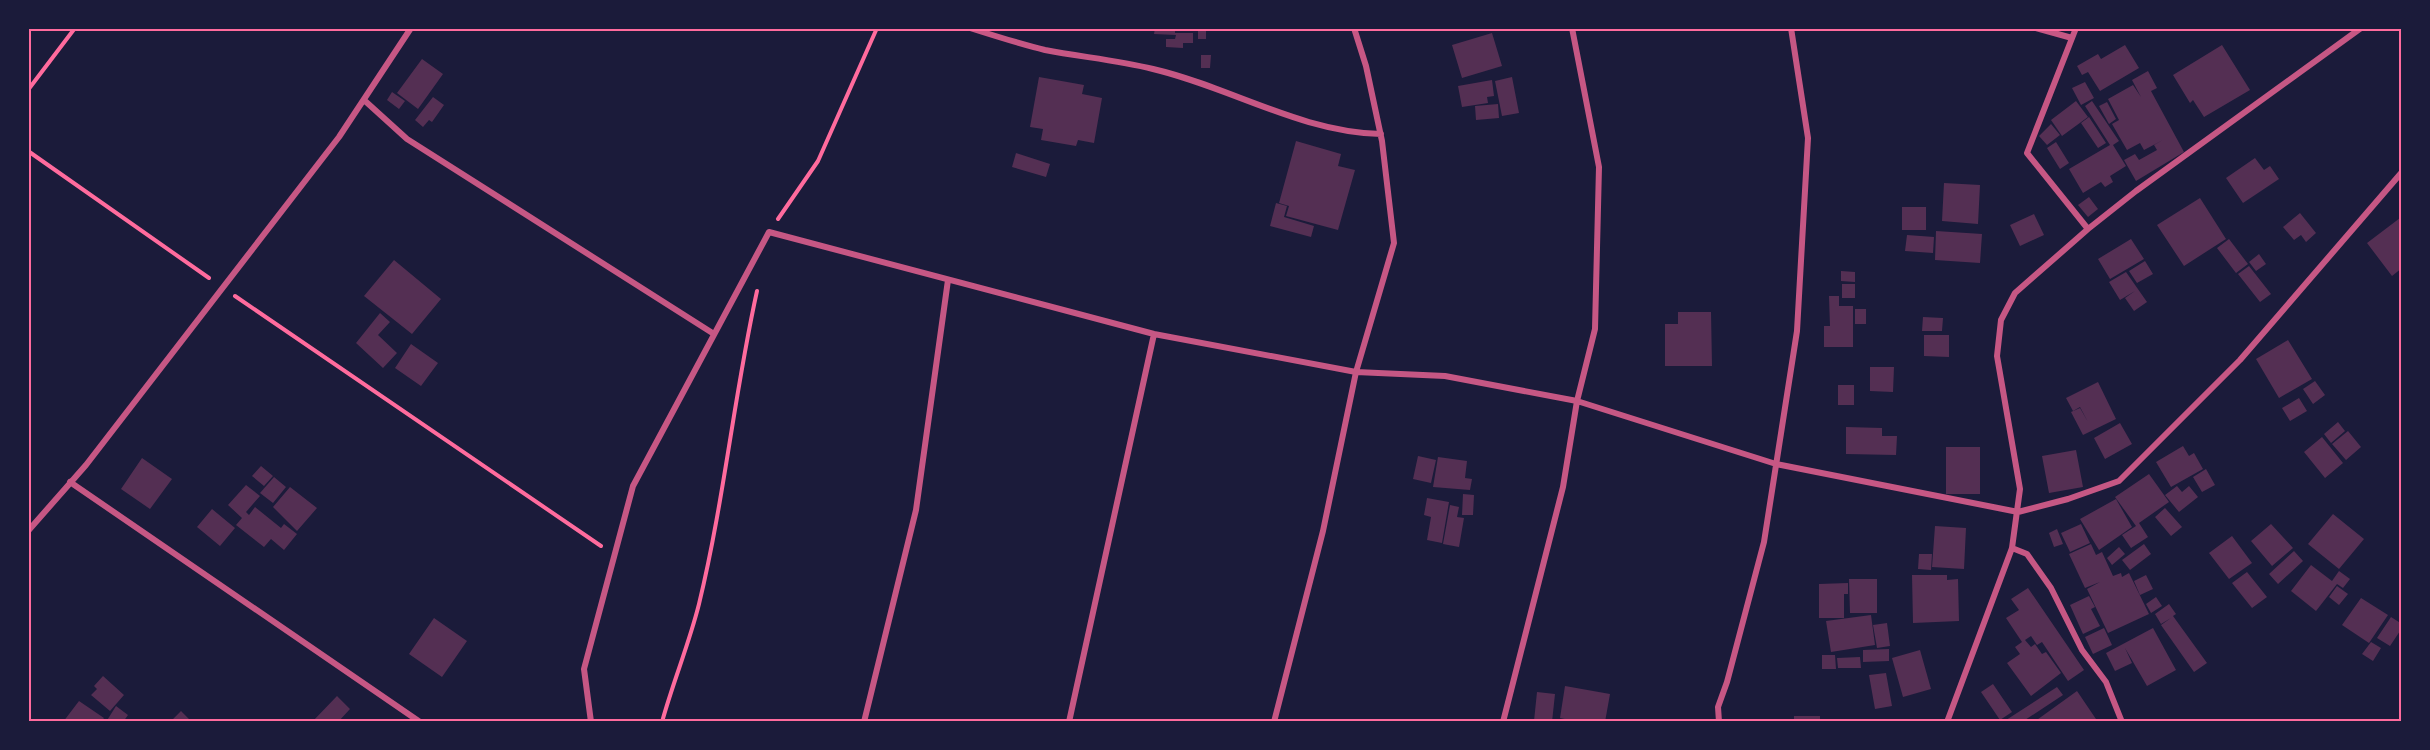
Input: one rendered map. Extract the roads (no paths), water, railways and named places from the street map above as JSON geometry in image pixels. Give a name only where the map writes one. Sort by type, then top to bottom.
[{"type":"street","points":[[28,531],[70,483],[339,137],[411,28]]},
{"type":"street","points":[[970,28],[1044,50],[1154,69],[1230,93],[1283,115],[1351,134],[1380,134]]},
{"type":"street","points":[[1274,722],[1323,531],[1356,372],[1394,243],[1380,134],[1366,66],[1354,28]]},
{"type":"street","points":[[1503,722],[1563,487],[1576,401],[1595,329],[1599,167],[1572,28]]},
{"type":"street","points":[[1719,722],[1718,707],[1727,682],[1764,542],[1797,331],[1808,138],[1791,28]]},
{"type":"street","points":[[2036,28],[2072,38]]},
{"type":"street","points":[[2076,28],[2027,153],[2088,229]]},
{"type":"street","points":[[1947,722],[2012,548],[2018,512],[2020,489],[1996,356],[2001,320],[2015,293],[2088,229],[2136,191],[2361,28]]},
{"type":"street","points":[[364,100],[407,139],[714,334]]},
{"type":"street","points":[[591,722],[584,669],[633,486],[769,232],[1154,334],[1356,372],[1445,376],[1576,401],[1776,464],[2018,512],[2068,499],[2118,481],[2240,360],[2402,172]]},
{"type":"street","points":[[864,722],[916,510],[948,280]]},
{"type":"street","points":[[1069,722],[1154,334]]},
{"type":"street","points":[[70,483],[420,722]]},
{"type":"street","points":[[2012,548],[2027,554],[2050,588],[2082,650],[2106,682],[2122,722]]}]
